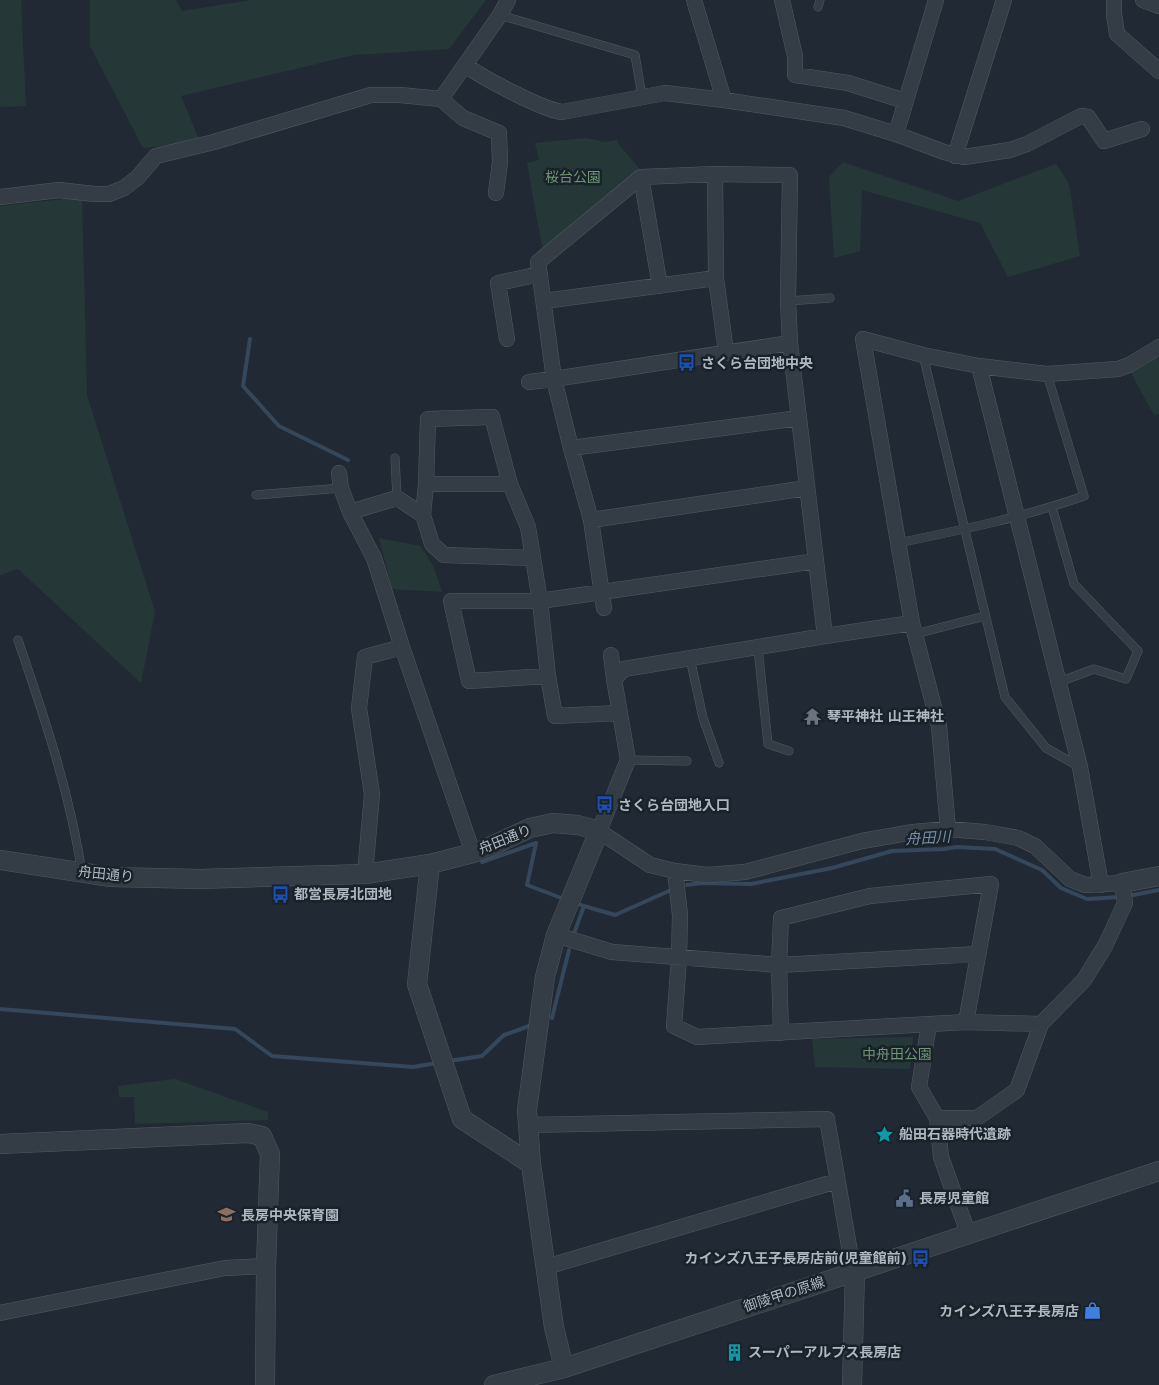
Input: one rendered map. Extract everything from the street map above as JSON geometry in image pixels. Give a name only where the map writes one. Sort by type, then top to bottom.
[{"type":"street","points":[[441,99],[500,16],[508,0]]},
{"type":"street","points":[[694,0],[724,100]]},
{"type":"street","points":[[782,0],[795,56],[795,75],[848,83],[905,101]]},
{"type":"street","points":[[896,134],[936,0]]},
{"type":"street","points":[[955,156],[1004,0]]},
{"type":"street","points":[[1114,0],[1117,34],[1159,71]]},
{"type":"street","points":[[1143,0],[1159,6]]},
{"type":"street","points":[[465,65],[518,94],[555,111],[562,112],[665,93],[844,118],[896,134],[955,156],[964,157],[1010,150],[1081,116],[1088,117],[1104,142],[1142,129]]},
{"type":"street","points":[[0,197],[60,190],[109,194],[131,183],[156,156],[204,145],[370,95],[400,95],[441,99],[463,118],[499,133],[500,162],[496,193]]},
{"type":"street","points":[[715,174],[716,278],[726,352]]},
{"type":"street","points":[[604,608],[591,520],[570,448],[554,379],[538,262],[641,177],[715,174],[790,175],[788,301],[790,343],[825,636]]},
{"type":"street","points":[[641,177],[660,286]]},
{"type":"street","points":[[507,339],[498,283],[540,274]]},
{"type":"street","points":[[544,301],[716,278]]},
{"type":"street","points":[[948,829],[939,726],[913,628],[863,339],[923,355],[979,366],[1047,374],[1118,369],[1129,365],[1159,347]]},
{"type":"street","points":[[529,382],[790,343]]},
{"type":"street","points":[[979,366],[1080,767],[1101,885]]},
{"type":"street","points":[[533,558],[444,555],[432,544],[423,515],[428,419],[492,417],[500,453],[510,484],[528,527],[540,601],[548,676],[555,716],[619,713]]},
{"type":"street","points":[[570,448],[799,418]]},
{"type":"street","points":[[340,480],[350,512],[374,558],[402,647],[473,853]]},
{"type":"street","points":[[426,484],[510,484]]},
{"type":"street","points":[[591,520],[807,488]]},
{"type":"street","points":[[350,512],[397,498],[423,515]]},
{"type":"street","points":[[548,676],[469,681],[451,601],[540,601],[816,562]]},
{"type":"street","points":[[614,679],[624,669],[825,636],[913,628]]},
{"type":"street","points":[[365,874],[372,794],[359,708],[365,658],[402,647]]},
{"type":"street","points":[[564,1368],[554,1327],[532,1164],[527,1110],[545,977],[556,935],[628,760],[611,656]]},
{"type":"street","name":"舟田通り","points":[[0,860],[110,877],[200,879],[365,874],[430,864],[473,853],[530,828],[554,823],[578,825],[600,831],[650,865],[675,871],[707,875],[746,872],[881,836],[948,829],[985,832],[1018,838],[1034,846],[1070,879],[1085,885],[1122,885],[1159,876]]},
{"type":"street","points":[[430,864],[417,984],[462,1119],[532,1164]]},
{"type":"street","points":[[675,871],[680,915],[674,1026],[697,1038],[966,1022],[1041,1024]]},
{"type":"street","points":[[782,1032],[779,965],[781,918],[870,896],[991,884],[966,1022]]},
{"type":"street","points":[[937,1118],[977,1118],[1016,1090],[1041,1024],[1084,980],[1105,946],[1125,903],[1122,885]]},
{"type":"street","points":[[556,935],[612,952],[779,965],[978,954]]},
{"type":"street","points":[[929,1024],[919,1087],[937,1118],[941,1157],[968,1233]]},
{"type":"street","points":[[528,1125],[827,1119],[850,1252]]},
{"type":"street","points":[[0,1144],[248,1133],[262,1136],[270,1154],[266,1266],[265,1385]]},
{"type":"street","name":"御陵甲の原線","points":[[494,1385],[564,1368],[1159,1171]]},
{"type":"street","points":[[546,1268],[837,1181]]},
{"type":"street","points":[[0,1313],[225,1268],[266,1266]]},
{"type":"street","points":[[852,1385],[855,1271]]},
{"type":"lane","points":[[500,16],[635,55],[642,96]]},
{"type":"lane","points":[[788,301],[830,298]]},
{"type":"lane","points":[[923,355],[1005,697],[1046,748],[1080,767]]},
{"type":"lane","points":[[898,543],[1017,517],[1084,496],[1047,374]]},
{"type":"lane","points":[[396,458],[397,498]]},
{"type":"lane","points":[[256,495],[340,480]]},
{"type":"lane","points":[[1052,507],[1074,584],[1138,651],[1126,679],[1094,669],[1059,682]]},
{"type":"lane","points":[[913,628],[985,616]]},
{"type":"lane","points":[[18,640],[52,741],[78,848],[82,873]]},
{"type":"lane","points":[[758,648],[768,744],[789,751]]},
{"type":"lane","points":[[690,658],[703,718],[719,762]]},
{"type":"lane","points":[[628,760],[687,761]]},
{"type":"green space","points":[[0,0],[21,0],[26,106],[0,107]]},
{"type":"green space","points":[[90,0],[176,0],[182,11],[251,0],[486,0],[449,49],[354,55],[181,96],[200,142],[143,148],[90,46]]},
{"type":"green space","name":"桜台公園","points":[[586,138],[605,142],[617,140],[619,145],[640,169],[543,252],[527,163],[539,160],[535,143]]},
{"type":"green space","points":[[843,162],[958,201],[1056,164],[1069,184],[1080,256],[1008,277],[980,223],[862,190],[860,251],[834,258],[829,177]]},
{"type":"green space","points":[[82,197],[87,395],[155,612],[141,683],[18,569],[0,575],[0,206]]},
{"type":"green space","points":[[1158,357],[1159,414],[1154,415],[1131,373]]},
{"type":"green space","points":[[379,538],[420,546],[433,565],[442,592],[392,589]]},
{"type":"green space","name":"中舟田公園","points":[[913,1037],[910,1069],[815,1067],[812,1039]]},
{"type":"green space","points":[[175,1079],[268,1112],[268,1120],[135,1124],[134,1097],[119,1097],[118,1086]]},
{"type":"waterway","points":[[250,339],[243,386],[279,426],[348,460]]},
{"type":"waterway","points":[[482,862],[536,843],[527,885],[564,899]]},
{"type":"waterway","name":"舟田川","points":[[687,885],[702,883],[751,884],[832,868],[892,851],[957,847],[995,849],[1042,870],[1061,888],[1087,899],[1121,897]]},
{"type":"waterway","points":[[575,931],[584,906],[615,915],[671,890]]},
{"type":"waterway","name":"舟田川","points":[[1128,896],[1159,890]]},
{"type":"waterway","points":[[576,903],[584,906]]},
{"type":"waterway","points":[[552,1018],[569,950]]},
{"type":"waterway","points":[[0,1009],[235,1029],[272,1056],[413,1067],[437,1063]]},
{"type":"waterway","points":[[449,1061],[482,1056],[504,1035],[532,1025]]},
{"type":"place","name":"さくら台団地中央","points":[[687,363]]},
{"type":"place","name":"琴平神社 山王神社","points":[[813,716]]},
{"type":"place","name":"さくら台団地入口","points":[[604,805]]},
{"type":"place","name":"都営長房北団地","points":[[280,894]]},
{"type":"place","name":"船田石器時代遺跡","points":[[885,1134]]},
{"type":"place","name":"長房児童館","points":[[905,1198]]},
{"type":"place","name":"長房中央保育園","points":[[227,1215]]},
{"type":"place","name":"カインズ八王子長房店前(児童館前)","points":[[921,1258]]},
{"type":"place","name":"カインズ八王子長房店","points":[[1093,1311]]},
{"type":"place","name":"スーパーアルプス長房店","points":[[734,1352]]}]
